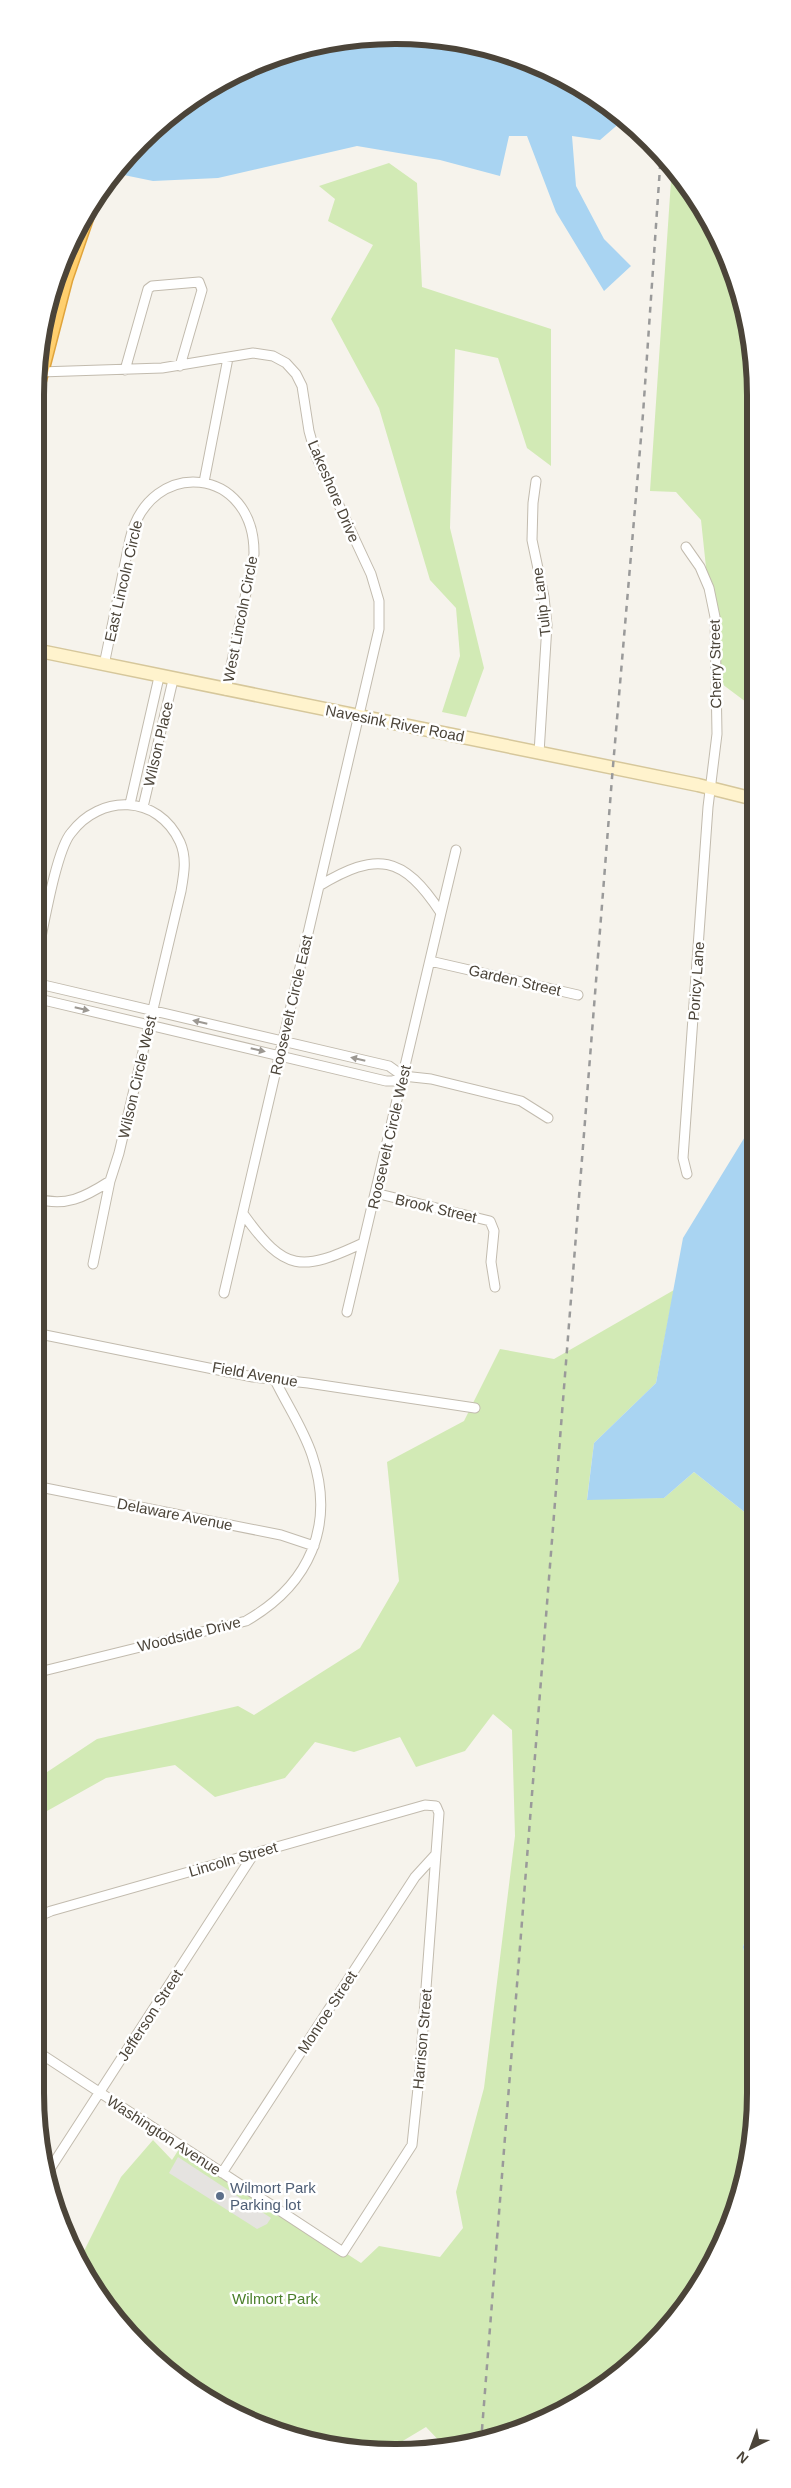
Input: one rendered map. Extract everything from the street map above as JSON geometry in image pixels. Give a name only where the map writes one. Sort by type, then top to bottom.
[{"type":"highway","points":[[50,334],[67,270]]},
{"type":"main road","name":"Navesink River Road","points":[[44,652],[159,677],[711,788],[747,797]]},
{"type":"street","points":[[125,370],[148,289],[152,286],[199,282],[202,290],[180,366]]},
{"type":"street","name":"Lakeshore Drive","points":[[45,372],[125,370],[180,366],[253,353],[268,355],[282,360],[296,374],[304,396],[309,431],[316,456],[371,574],[377,591],[381,615],[359,716]]},
{"type":"street","points":[[204,482],[228,358]]},
{"type":"street","name":"East Lincoln Circle","points":[[104,665],[133,523],[140,510],[156,494],[177,485],[204,482]]},
{"type":"street","name":"West Lincoln Circle","points":[[204,482],[217,486],[235,498],[246,513],[254,535],[254,554],[226,690]]},
{"type":"street","name":"Tulip Lane","points":[[536,482],[533,503],[532,540],[544,597],[546,625],[538,753]]},
{"type":"street","name":"Cherry Street","points":[[686,548],[700,567],[709,588],[715,617],[717,734],[711,788]]},
{"type":"street","name":"Wilson Place","points":[[130,804],[159,677]]},
{"type":"street","name":"Wilson Place","points":[[143,807],[174,680]]},
{"type":"street","name":"Roosevelt Circle East","points":[[224,1293],[359,716]]},
{"type":"street","name":"Poricy Lane","points":[[687,1174],[683,1158],[711,788]]},
{"type":"street","name":"Wilson Circle West","points":[[44,928],[59,864],[69,834],[83,818],[94,811],[114,804],[130,804],[143,807],[168,823],[180,841],[185,867],[181,891],[119,1153],[110,1181],[94,1264]]},
{"type":"street","points":[[441,913],[456,850]]},
{"type":"street","points":[[320,886],[356,866],[386,865],[401,869],[414,878],[425,889],[441,913]]},
{"type":"street","name":"Roosevelt Circle West","points":[[347,1312],[441,913]]},
{"type":"street","name":"Garden Street","points":[[430,961],[578,995]]},
{"type":"street","points":[[44,985],[390,1066],[403,1076]]},
{"type":"street","points":[[44,1000],[390,1081],[403,1076],[431,1079],[522,1101],[548,1118]]},
{"type":"street","points":[[44,1200],[55,1203],[76,1200],[110,1181]]},
{"type":"street","name":"Brook Street","points":[[375,1193],[490,1221],[494,1231],[491,1262],[495,1287]]},
{"type":"street","points":[[244,1214],[262,1240],[273,1250],[294,1260],[321,1261],[364,1243]]},
{"type":"street","name":"Field Avenue","points":[[44,1335],[275,1380],[475,1408]]},
{"type":"street","name":"Woodside Drive","points":[[44,1670],[246,1621],[267,1609],[297,1579],[314,1546],[321,1511],[318,1476],[301,1428],[275,1380]]},
{"type":"street","name":"Delaware Avenue","points":[[44,1488],[281,1535],[314,1546]]},
{"type":"street","name":"Lincoln Street","points":[[44,1914],[425,1805],[436,1806]]},
{"type":"street","name":"Harrison Street","points":[[343,2252],[412,2145],[422,2049],[439,1812],[436,1806]]},
{"type":"street","name":"Monroe Street","points":[[222,2173],[415,1877],[436,1854]]},
{"type":"street","name":"Jefferson Street","points":[[52,2166],[254,1855]]},
{"type":"street","name":"Washington Avenue","points":[[44,2056],[343,2252]]},
{"type":"green space","points":[[389,163],[417,183],[422,287],[551,329],[551,466],[527,448],[498,358],[455,349],[450,528],[484,668],[466,717],[442,712],[460,656],[456,608],[430,580],[379,408],[331,319],[373,245],[328,221],[335,199],[319,186]]},
{"type":"green space","points":[[671,177],[688,200],[711,240],[729,282],[744,350],[747,396],[747,703],[718,681],[701,520],[676,492],[650,491]]},
{"type":"green space","name":"Wilmort Park","points":[[674,1290],[656,1383],[594,1443],[587,1499],[664,1498],[694,1472],[747,1514],[747,1934],[743,1947],[747,1962],[747,2092],[744,2138],[735,2184],[729,2206],[711,2248],[675,2307],[644,2341],[610,2372],[571,2397],[509,2426],[441,2441],[426,2427],[396,2444],[350,2441],[304,2432],[282,2426],[240,2408],[181,2372],[147,2341],[116,2307],[83,2253],[121,2177],[153,2140],[172,2160],[181,2146],[361,2263],[379,2246],[440,2257],[463,2228],[456,2192],[484,2088],[515,1836],[512,1730],[493,1714],[465,1751],[416,1767],[400,1737],[354,1752],[315,1742],[285,1778],[215,1797],[175,1765],[106,1778],[47,1811],[44,1818],[44,1774],[97,1739],[238,1706],[254,1715],[360,1648],[399,1581],[387,1462],[464,1421],[500,1349],[554,1359]]},
{"type":"shaded area","name":"Wilmort Park Parking lot","points":[[178,2157],[271,2218],[267,2224],[257,2229],[169,2173]]},
{"type":"water","points":[[372,45],[419,45],[464,51],[509,62],[551,80],[591,103],[619,124],[600,140],[572,136],[576,186],[604,239],[631,266],[604,291],[556,212],[527,136],[509,136],[500,176],[440,160],[357,146],[218,178],[153,181],[122,175],[147,147],[181,116],[240,80],[282,62],[327,51]]},
{"type":"water","points":[[747,1133],[747,1514],[694,1472],[664,1498],[587,1500],[594,1443],[656,1383],[683,1238]]},
{"type":"water","points":[[747,1934],[747,1962],[743,1947]]},
{"type":"railway","points":[[482,2433],[612,778],[643,414],[660,164]]},
{"type":"place","name":"Wilmort Park Parking lot","points":[[220,2196]]}]
